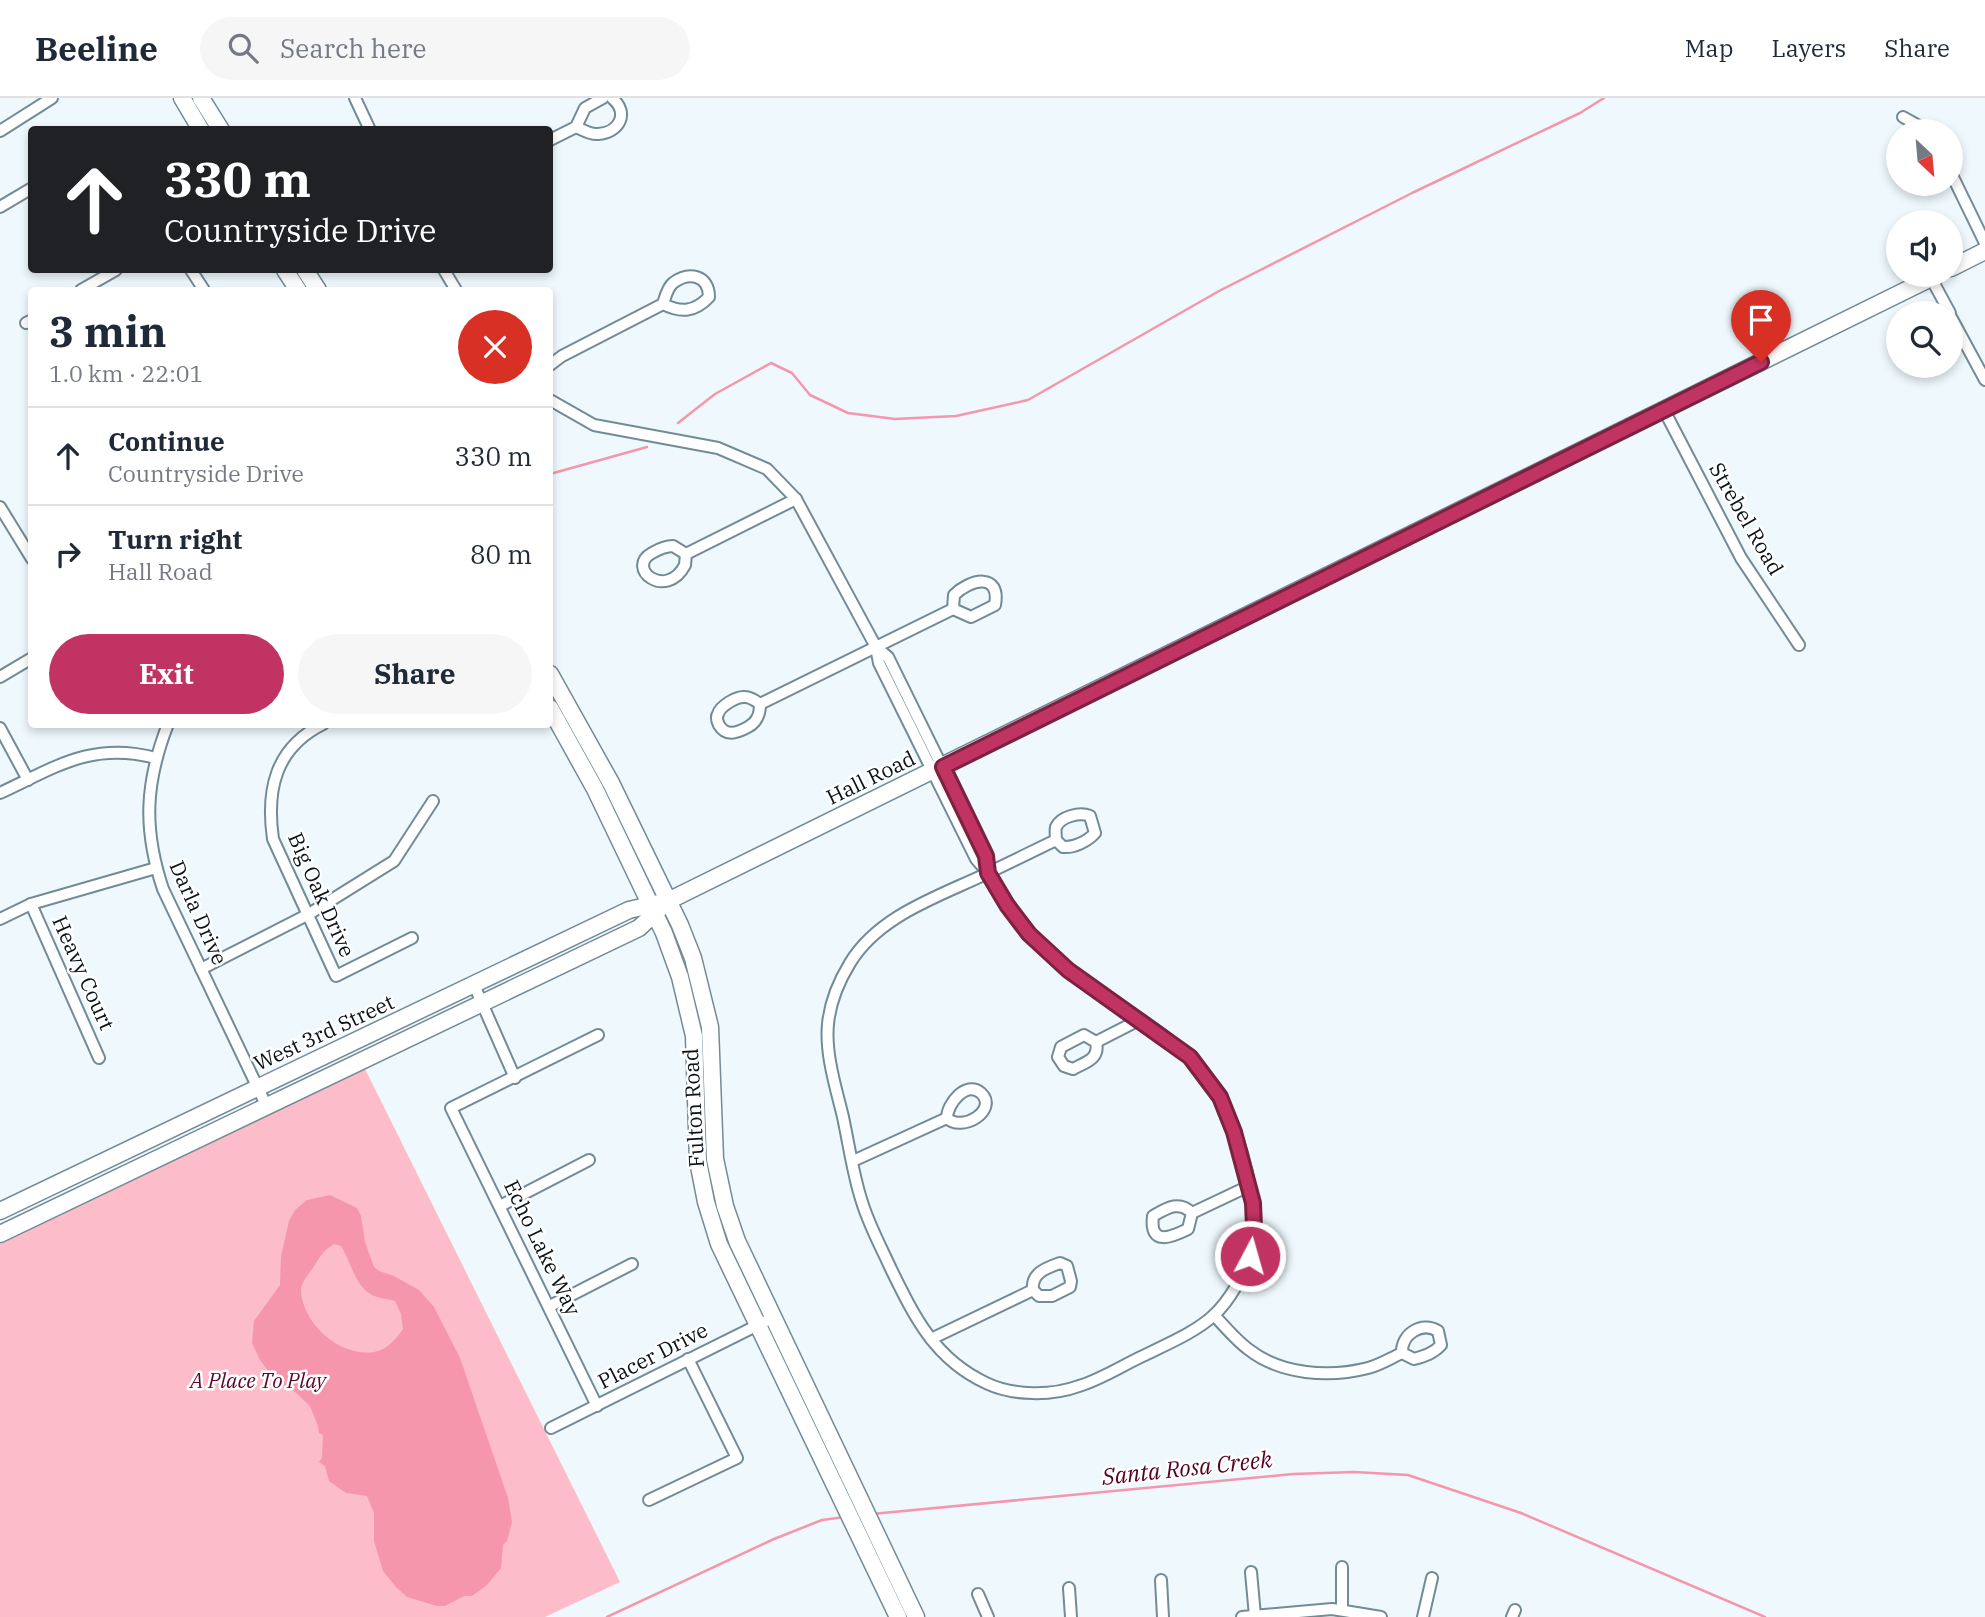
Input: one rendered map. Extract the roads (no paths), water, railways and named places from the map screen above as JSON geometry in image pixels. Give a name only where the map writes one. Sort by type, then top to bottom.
[{"type":"main road","points":[[182,98],[199,126]]},
{"type":"main road","points":[[201,98],[218,126]]},
{"type":"main road","points":[[1963,262],[1985,251]]},
{"type":"main road","name":"Hall Road","points":[[668,901],[1912,287]]},
{"type":"main road","name":"Fulton Road","points":[[553,679],[600,760],[690,949],[707,1009],[713,1065],[714,1146],[725,1206],[743,1256],[847,1492],[864,1546],[898,1617]]},
{"type":"main road","name":"Fulton Road","points":[[553,713],[596,789],[676,963],[691,1021],[696,1065],[696,1141],[706,1202],[727,1264],[757,1325],[847,1492],[881,1547],[916,1617]]},
{"type":"main road","name":"West 3rd Street","points":[[0,1234],[639,928],[653,909],[668,901]]},
{"type":"main road","name":"West 3rd Street","points":[[0,1211],[629,909],[653,909]]},
{"type":"street","points":[[0,131],[52,98]]},
{"type":"street","points":[[355,98],[368,126]]},
{"type":"street","points":[[553,139],[576,127],[585,108],[603,98]]},
{"type":"street","points":[[576,127],[587,133],[602,134],[618,124],[622,113],[618,103],[612,98]]},
{"type":"street","points":[[1903,117],[1907,119]]},
{"type":"street","points":[[0,207],[28,190]]},
{"type":"street","points":[[1962,196],[1985,243]]},
{"type":"street","points":[[86,287],[111,273]]},
{"type":"street","points":[[553,363],[663,304]]},
{"type":"street","points":[[1963,339],[1985,380]]},
{"type":"street","points":[[553,402],[594,425],[718,448],[767,469],[796,499],[876,647],[879,663],[937,770],[976,859],[988,873],[1007,905],[1029,934],[1056,961],[1190,1057],[1220,1097],[1234,1132],[1253,1203],[1254,1227],[1250,1256],[1233,1289],[1214,1315],[1182,1336],[1079,1386],[1033,1393],[988,1385],[956,1365],[941,1352],[913,1314],[862,1205],[828,1041],[828,1025],[841,979],[874,933],[895,919],[988,873],[1056,840]]},
{"type":"street","name":"Strebel Road","points":[[1664,410],[1741,558],[1799,645]]},
{"type":"street","points":[[686,554],[796,499]]},
{"type":"street","points":[[0,507],[28,552]]},
{"type":"street","points":[[760,704],[953,609]]},
{"type":"street","points":[[0,677],[28,660]]},
{"type":"street","points":[[0,728],[27,780]]},
{"type":"street","name":"Darla Drive","points":[[167,728],[156,758],[148,808],[151,850],[163,889],[267,1107]]},
{"type":"street","name":"Big Oak Drive","points":[[315,728],[306,733],[290,750],[279,769],[271,792],[270,814],[273,839],[336,976],[412,938]]},
{"type":"street","points":[[0,793],[74,759],[96,753],[127,752],[156,758]]},
{"type":"street","points":[[201,969],[309,914],[394,861],[433,801]]},
{"type":"street","points":[[0,919],[32,904],[156,868]]},
{"type":"street","name":"Heavy Court","points":[[32,904],[99,1058]]},
{"type":"street","points":[[474,985],[515,1078],[598,1035]]},
{"type":"street","points":[[1096,1042],[1139,1020]]},
{"type":"street","name":"Echo Lake Way","points":[[515,1078],[451,1108],[597,1406]]},
{"type":"street","points":[[852,1161],[947,1118]]},
{"type":"street","points":[[500,1206],[589,1160]]},
{"type":"street","points":[[1192,1213],[1250,1186]]},
{"type":"street","points":[[550,1306],[632,1264]]},
{"type":"street","points":[[931,1339],[1033,1290]]},
{"type":"street","points":[[1214,1315],[1250,1350],[1289,1369],[1332,1374],[1371,1367],[1402,1353]]},
{"type":"street","name":"Placer Drive","points":[[551,1428],[772,1318]]},
{"type":"street","points":[[649,1500],[737,1458],[688,1359]]},
{"type":"street","points":[[1342,1567],[1342,1610]]},
{"type":"street","points":[[1251,1572],[1255,1616]]},
{"type":"street","points":[[1423,1617],[1432,1578]]},
{"type":"street","points":[[1161,1580],[1163,1617]]},
{"type":"street","points":[[1069,1588],[1071,1617]]},
{"type":"street","points":[[978,1594],[988,1617]]},
{"type":"street","points":[[1242,1617],[1308,1614],[1332,1609],[1381,1617]]},
{"type":"waterway","points":[[678,423],[715,394],[771,363],[792,373],[810,395],[848,413],[895,419],[956,416],[1028,400],[1219,291],[1412,193],[1580,113],[1604,98]]},
{"type":"waterway","points":[[553,473],[647,447]]},
{"type":"waterway","name":"Santa Rosa Creek","points":[[872,1514],[1293,1474],[1354,1472],[1408,1475],[1521,1513],[1765,1617]]},
{"type":"waterway","name":"Santa Rosa Creek","points":[[607,1617],[774,1539],[822,1520],[845,1517]]},
{"type":"park label","name":"A Place To Play","points":[[258,1381]]}]
